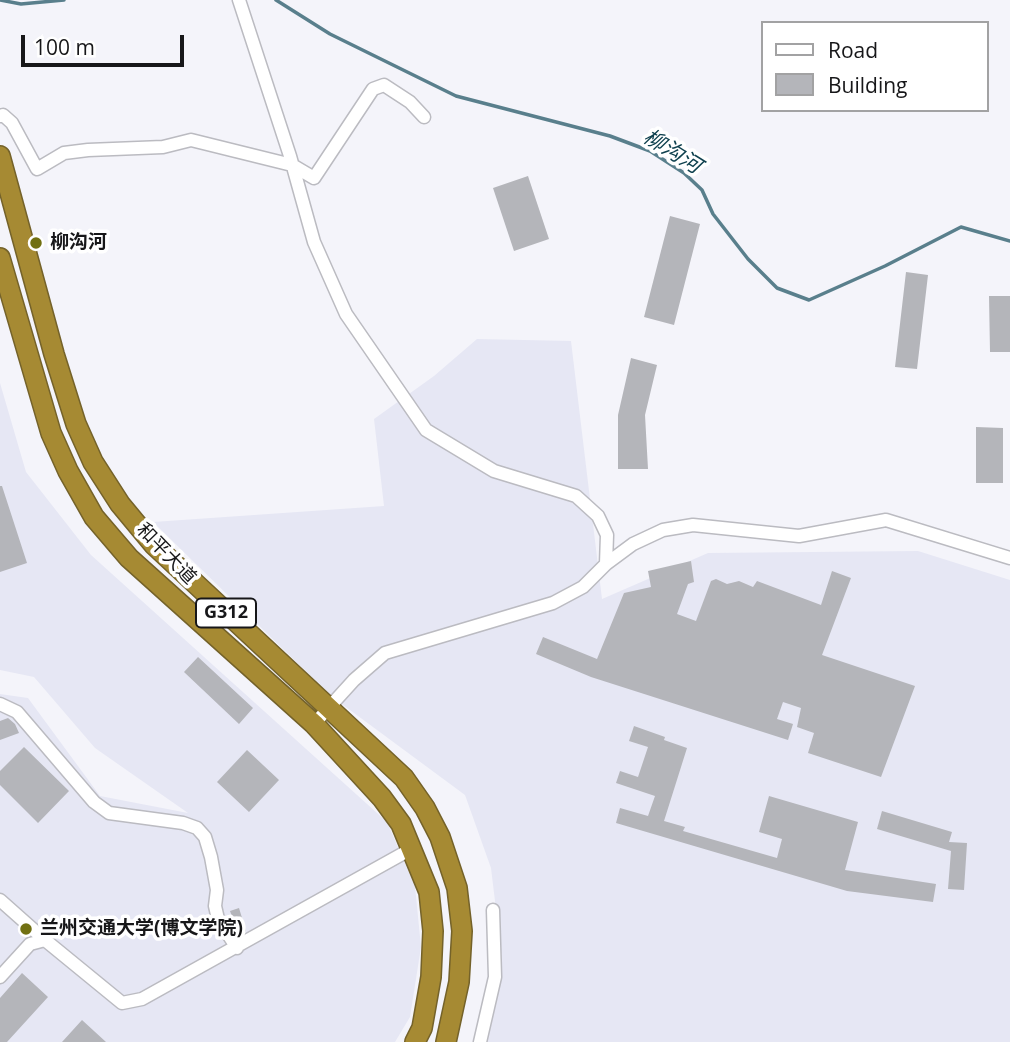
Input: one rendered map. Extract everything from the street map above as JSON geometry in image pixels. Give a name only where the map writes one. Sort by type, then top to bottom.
[{"type":"highway","name":"和平大道","points":[[0,156],[76,424],[93,462],[120,504],[154,545],[404,778],[425,807],[440,836],[457,888],[462,931],[459,982],[446,1042]]},
{"type":"highway","name":"和平大道","points":[[0,258],[51,433],[68,471],[94,517],[129,558],[314,724],[382,798],[401,824],[429,892],[433,931],[431,978],[422,1028],[415,1042]]},
{"type":"street","points":[[239,0],[314,242],[345,314],[426,430],[494,471],[576,496],[598,516],[607,535],[606,564]]},
{"type":"street","points":[[0,116],[3,115],[12,123],[37,169],[64,153],[163,147],[191,141],[292,165],[314,178],[373,89],[384,85],[410,102],[424,117]]},
{"type":"street","points":[[314,724],[354,680],[385,653],[553,603],[583,587],[606,564],[634,544],[663,530],[693,525],[799,536],[886,520],[1010,558]]},
{"type":"street","points":[[0,705],[17,712],[94,802],[109,813],[183,823],[197,828],[205,837],[211,857],[217,890],[215,906],[218,919],[237,948]]},
{"type":"street","points":[[0,900],[122,1003],[142,999],[412,848]]},
{"type":"street","points":[[480,1042],[495,977],[493,910]]},
{"type":"street","points":[[0,977],[30,944],[45,940]]},
{"type":"shaded area","points":[[477,339],[571,341],[602,599],[708,553],[918,551],[1010,580],[1010,1042],[476,1042],[502,959],[491,868],[465,795],[331,696],[153,522],[384,506],[374,419],[434,376]]},
{"type":"shaded area","points":[[0,383],[26,472],[91,555],[387,822],[415,886],[421,947],[410,1017],[395,1042],[0,1042],[0,694],[28,698],[100,796],[188,813],[95,748],[34,677],[0,670]]},
{"type":"building","points":[[528,176],[549,239],[514,251],[493,188]]},
{"type":"building","points":[[670,216],[700,224],[674,325],[644,317]]},
{"type":"building","points":[[906,272],[928,275],[917,369],[895,367]]},
{"type":"building","points":[[989,296],[1010,296],[1010,352],[990,352]]},
{"type":"building","points":[[631,358],[657,365],[645,415],[648,469],[618,469],[618,415]]},
{"type":"building","points":[[976,427],[1003,428],[1003,483],[976,483]]},
{"type":"building","points":[[0,486],[27,563],[0,572]]},
{"type":"building","points":[[691,561],[694,582],[688,584],[677,614],[696,621],[711,581],[716,579],[727,584],[739,581],[753,587],[757,581],[821,605],[832,571],[851,578],[822,655],[915,686],[881,777],[808,753],[814,733],[797,727],[801,708],[783,702],[777,719],[793,724],[788,740],[591,677],[536,654],[543,637],[597,659],[624,593],[651,587],[648,571]]},
{"type":"building","points":[[198,657],[253,708],[239,724],[184,672]]},
{"type":"building","points":[[8,718],[19,733],[0,740],[0,721]]},
{"type":"building","points":[[634,726],[687,748],[664,821],[685,827],[683,831],[777,858],[782,839],[759,832],[769,796],[858,822],[845,870],[936,884],[933,902],[847,891],[616,823],[620,808],[648,816],[655,796],[616,783],[620,771],[638,777],[648,747],[629,741]]},
{"type":"building","points":[[24,747],[69,791],[38,823],[0,785],[0,771]]},
{"type":"building","points":[[247,750],[279,780],[249,812],[217,782]]},
{"type":"building","points":[[882,811],[952,832],[949,842],[967,843],[964,890],[948,889],[951,851],[877,829]]},
{"type":"building","points":[[239,908],[246,931],[239,935],[230,911]]},
{"type":"building","points":[[22,973],[48,997],[7,1042],[0,1042],[0,998]]},
{"type":"building","points":[[82,1020],[106,1042],[62,1042]]},
{"type":"waterway","name":"柳沟河","points":[[0,0],[21,4],[64,0]]},
{"type":"waterway","name":"柳沟河","points":[[276,0],[330,34],[456,96],[610,136],[650,151],[684,173],[702,190],[713,214],[748,259],[777,288],[809,300],[885,266],[961,227],[1010,241]]},
{"type":"place","name":"柳沟河","points":[[36,243]]},
{"type":"place","name":"兰州交通大学(博文学院)","points":[[26,929]]}]
